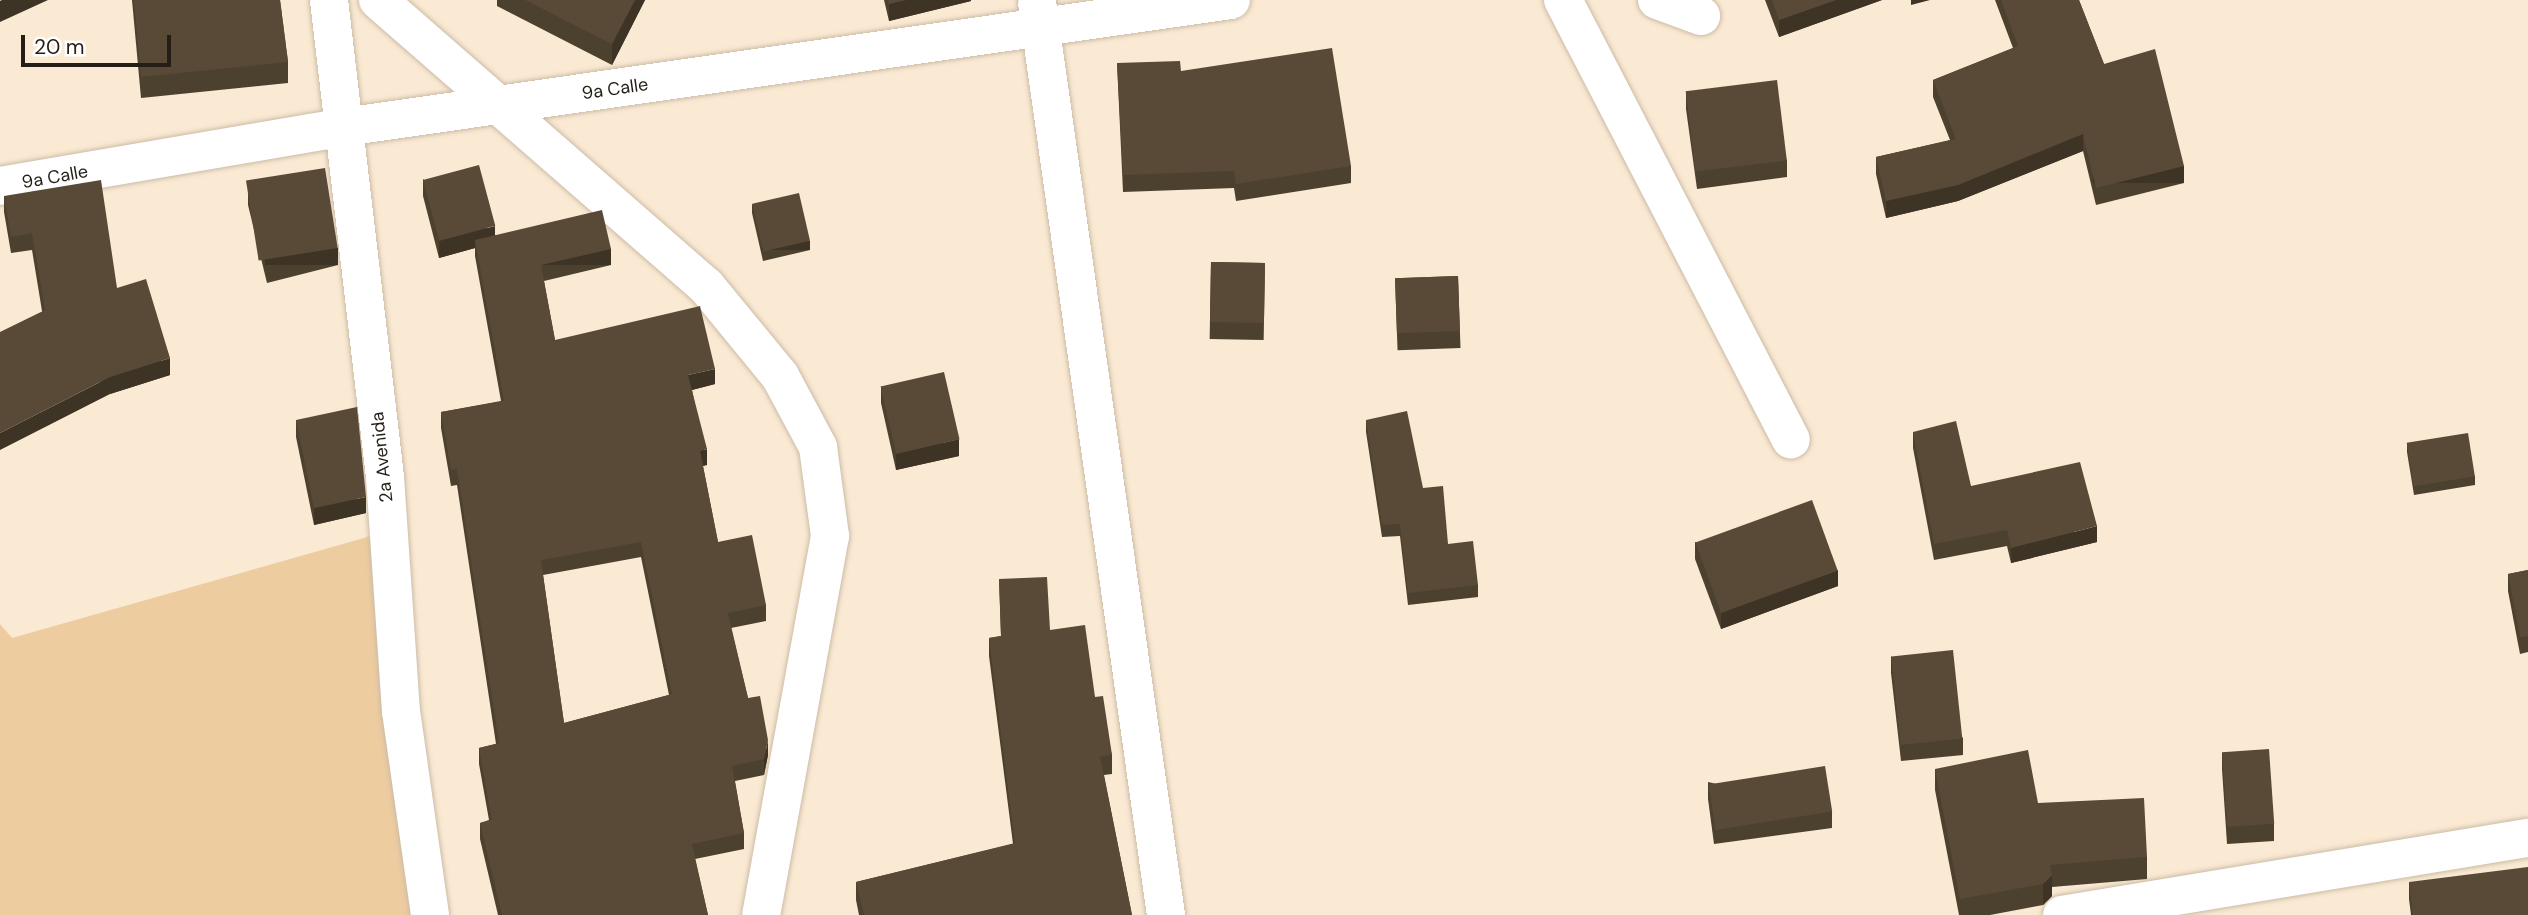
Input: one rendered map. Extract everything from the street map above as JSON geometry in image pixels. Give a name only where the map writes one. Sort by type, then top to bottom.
[{"type":"street","name":"2a Avenida","points":[[330,0],[385,477],[401,711],[430,915]]},
{"type":"street","points":[[378,0],[502,105],[706,286],[780,376],[818,447],[830,536],[761,915]]},
{"type":"street","name":"9a Calle","points":[[0,186],[344,127],[502,105],[1039,13],[1231,0]]},
{"type":"street","points":[[1563,0],[1791,439]]},
{"type":"street","points":[[1657,0],[1700,16]]},
{"type":"street","points":[[1039,13],[1166,915]]},
{"type":"street","points":[[2062,915],[2528,838]]},
{"type":"shaded area","points":[[378,534],[427,915],[0,915],[0,624],[12,638]]},
{"type":"building","points":[[134,0],[280,0],[288,62],[141,77]]},
{"type":"building","points":[[525,0],[635,0],[612,44]]},
{"type":"building","points":[[888,0],[906,0],[889,4]]},
{"type":"building","points":[[1772,0],[1836,0],[1779,20]]},
{"type":"building","points":[[2001,0],[2079,0],[2104,64],[2155,49],[2184,166],[2096,188],[2083,134],[1958,185],[1886,201],[1876,157],[1956,139],[1933,80],[2018,46]]},
{"type":"building","points":[[1332,48],[1351,166],[1236,184],[1234,171],[1123,175],[1117,63],[1180,61],[1181,71]]},
{"type":"building","points":[[1777,80],[1787,160],[1696,172],[1686,91]]},
{"type":"building","points":[[479,165],[495,226],[439,241],[423,180]]},
{"type":"building","points":[[325,168],[338,248],[259,261],[246,181]]},
{"type":"building","points":[[101,180],[117,288],[146,279],[170,358],[110,377],[0,433],[0,332],[45,310],[32,233],[11,237],[4,196]]},
{"type":"building","points":[[799,193],[810,241],[763,252],[752,204]]},
{"type":"building","points":[[602,210],[611,249],[541,265],[555,340],[700,306],[715,369],[688,375],[707,449],[700,451],[718,542],[752,535],[766,605],[728,613],[748,698],[760,696],[768,740],[764,759],[732,766],[744,833],[692,844],[708,915],[502,915],[480,823],[492,820],[479,748],[499,743],[457,469],[451,470],[441,412],[504,401],[475,240]],"holes":[[[641,542],[672,694],[564,723],[541,560]]]},
{"type":"building","points":[[1211,262],[1265,263],[1264,323],[1210,322]]},
{"type":"building","points":[[1458,276],[1460,331],[1397,333],[1395,278]]},
{"type":"building","points":[[944,372],[960,439],[896,454],[881,387]]},
{"type":"building","points":[[357,407],[366,497],[314,508],[296,420]]},
{"type":"building","points":[[1407,411],[1423,488],[1443,486],[1448,544],[1473,541],[1478,585],[1408,593],[1400,524],[1382,525],[1366,420]]},
{"type":"building","points":[[1956,421],[1971,486],[2080,462],[2097,526],[2011,548],[2007,530],[1934,544],[1913,432]]},
{"type":"building","points":[[2468,433],[2475,476],[2414,486],[2407,443]]},
{"type":"building","points":[[1812,500],[1838,570],[1721,613],[1695,542]]},
{"type":"building","points":[[2528,570],[2528,636],[2520,637],[2508,574]]},
{"type":"building","points":[[1047,577],[1050,630],[1085,625],[1095,697],[1103,696],[1112,755],[1100,757],[1132,915],[864,915],[856,882],[1015,843],[989,638],[1001,636],[999,579]]},
{"type":"building","points":[[1953,650],[1962,739],[1901,745],[1891,656]]},
{"type":"building","points":[[2269,749],[2274,824],[2227,827],[2222,752]]},
{"type":"building","points":[[2028,750],[2038,803],[2144,798],[2147,857],[2050,865],[2052,875],[2043,884],[1960,899],[1935,769]]},
{"type":"building","points":[[1825,766],[1832,811],[1716,830],[1708,784]]},
{"type":"building","points":[[2528,867],[2528,915],[2413,915],[2409,882]]}]
